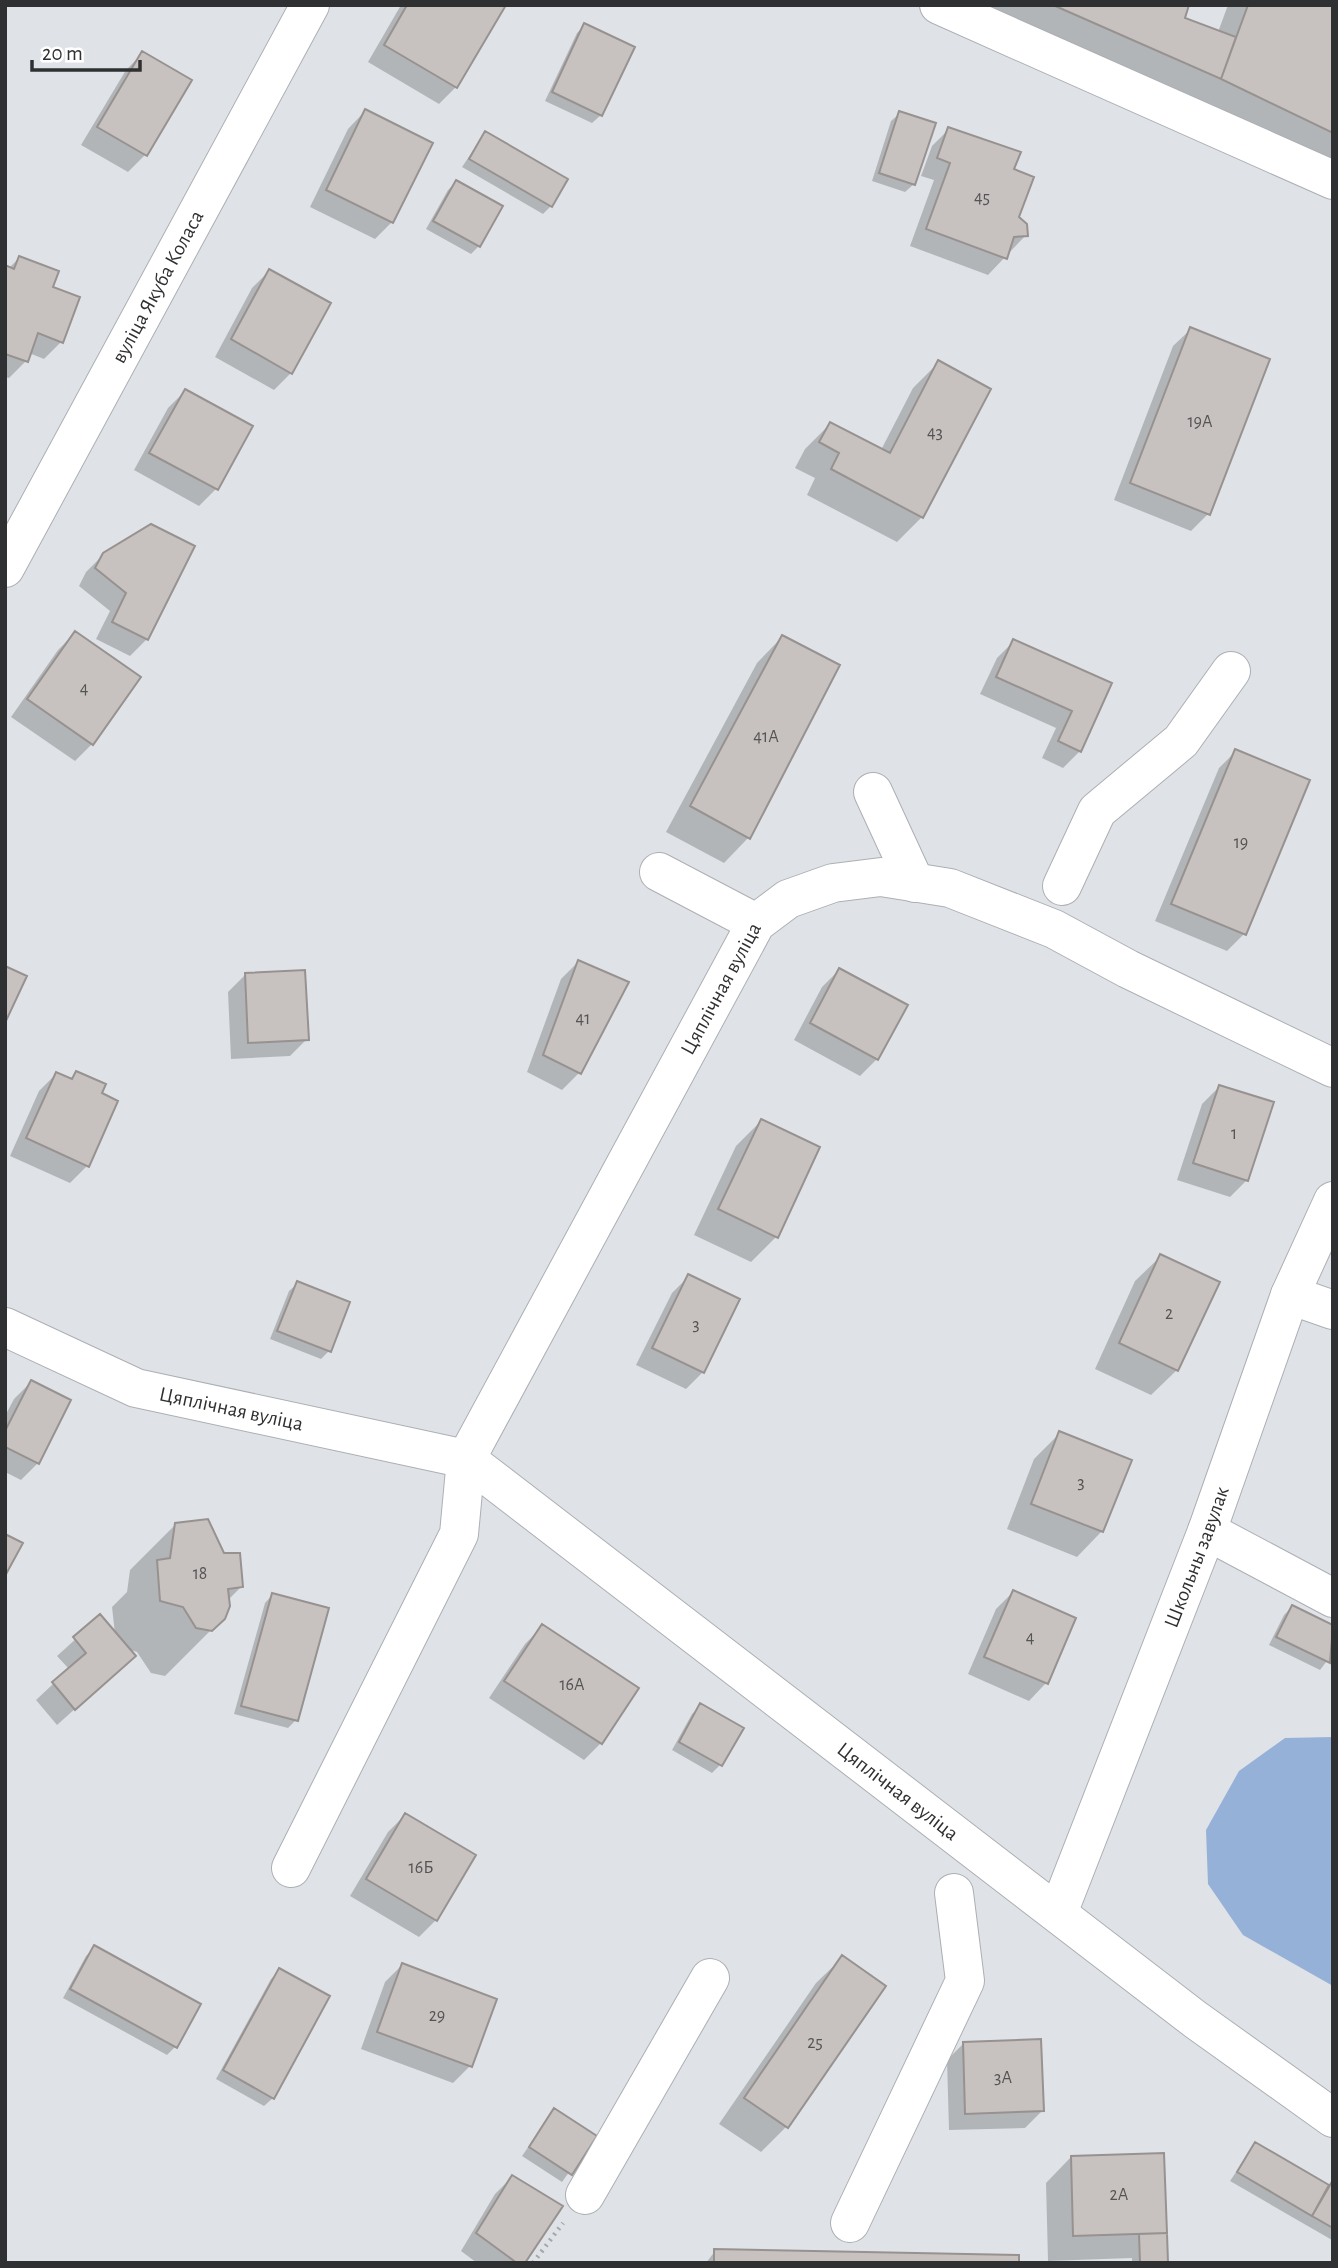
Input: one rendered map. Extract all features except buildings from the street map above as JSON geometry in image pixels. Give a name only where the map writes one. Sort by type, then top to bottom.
[{"type":"street","name":"вуліца Якуба Коласа","points":[[5,568],[310,5]]},
{"type":"street","points":[[939,5],[1333,180]]},
{"type":"street","points":[[1062,886],[1097,811],[1181,741],[1231,671]]},
{"type":"street","points":[[873,792],[915,883]]},
{"type":"street","points":[[659,872],[756,923]]},
{"type":"street","name":"Цяплічная вуліца","points":[[291,1868],[459,1534],[466,1460],[756,923],[788,900],[833,883],[881,877],[950,888],[1054,929],[1128,969],[1333,1068]]},
{"type":"street","name":"Школьны завулак","points":[[1058,1913],[1207,1531],[1290,1295],[1333,1201]]},
{"type":"street","points":[[1290,1295],[1333,1310]]},
{"type":"street","name":"Цяплічная вуліца","points":[[5,1327],[136,1388],[466,1460],[1196,2020],[1333,2118]]},
{"type":"street","points":[[1207,1531],[1333,1598]]},
{"type":"street","points":[[850,2223],[965,1981],[954,1894]]},
{"type":"street","points":[[585,2195],[710,1978]]},
{"type":"path","points":[[533,2263],[585,2195]]},
{"type":"shaded area","points":[[1333,1737],[1333,1986],[1243,1935],[1208,1884],[1206,1830],[1239,1771],[1285,1738]]}]
